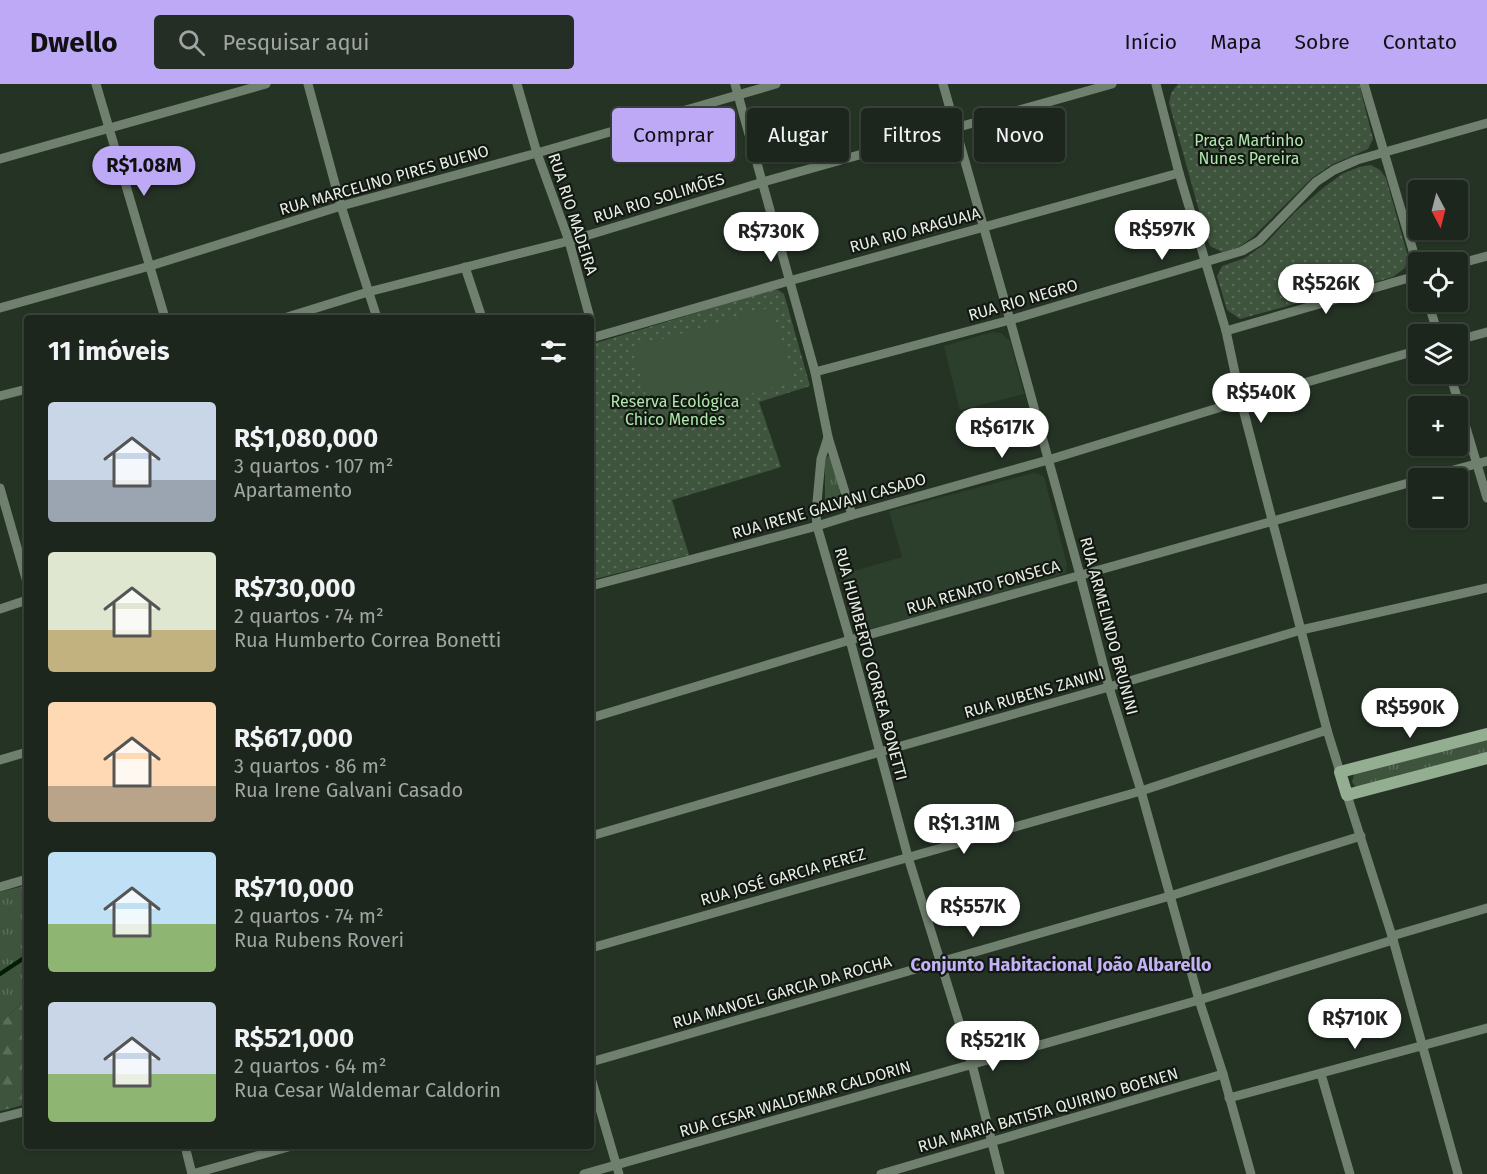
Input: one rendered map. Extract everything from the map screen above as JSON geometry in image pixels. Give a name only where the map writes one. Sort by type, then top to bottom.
[{"type":"street","points":[[96,84],[164,315]]},
{"type":"street","points":[[0,159],[266,84]]},
{"type":"street","points":[[308,84],[340,206],[376,315]]},
{"type":"street","name":"RUA RIO MADEIRA","points":[[517,84],[537,153],[569,241],[589,315]]},
{"type":"street","name":"RUA HUMBERTO CORREA BONETTI","points":[[735,84],[815,372],[828,436],[852,514]]},
{"type":"street","name":"RUA MARCELINO PIRES BUENO","points":[[0,308],[150,266],[340,206],[537,153],[776,84]]},
{"type":"street","name":"RUA ARMELINDO BRUNINI","points":[[943,84],[950,108]]},
{"type":"street","name":"RUA RIO SOLIMÕES","points":[[962,125],[1112,84]]},
{"type":"street","points":[[1156,84],[1204,262],[1226,331],[1241,401],[1326,730],[1393,938],[1458,1174]]},
{"type":"street","points":[[1364,84],[1413,252]]},
{"type":"street","name":"RUA RIO NEGRO","points":[[815,372],[1010,320],[1242,251],[1259,241],[1316,182],[1334,170],[1357,160],[1487,123]]},
{"type":"street","name":"RUA ARMELINDO BRUNINI","points":[[962,149],[1109,687],[1251,1174]]},
{"type":"street","name":"RUA RIO SOLIMÕES","points":[[294,315],[368,292],[569,241],[861,154]]},
{"type":"street","name":"RUA RIO ARAGUAIA","points":[[594,338],[789,280],[1179,173]]},
{"type":"street","points":[[1468,261],[1487,256]]},
{"type":"street","points":[[465,267],[481,315]]},
{"type":"street","points":[[1226,331],[1408,276]]},
{"type":"street","points":[[1468,337],[1487,332]]},
{"type":"street","name":"RUA IRENE GALVANI CASADO","points":[[594,585],[817,526],[1408,353]]},
{"type":"street","points":[[1454,384],[1482,462],[1487,498]]},
{"type":"street","points":[[0,396],[24,390]]},
{"type":"street","name":"RUA HUMBERTO CORREA BONETTI","points":[[828,436],[821,459],[817,526],[908,857],[972,1065],[1000,1174]]},
{"type":"street","points":[[1460,468],[1482,462]]},
{"type":"street","name":"RUA RENATO FONSECA","points":[[594,717],[850,640],[1408,483]]},
{"type":"street","points":[[0,488],[24,572]]},
{"type":"street","name":"RUA RUBENS ZANINI","points":[[594,835],[1301,630],[1487,588]]},
{"type":"street","points":[[0,609],[24,601]]},
{"type":"street","name":"RUA JOSÉ GARCIA PEREZ","points":[[594,947],[1141,791],[1326,730]]},
{"type":"street","points":[[1340,772],[1487,734]]},
{"type":"street","points":[[0,760],[24,753]]},
{"type":"street","points":[[1347,795],[1487,758]]},
{"type":"street","name":"RUA MANOEL GARCIA DA ROCHA","points":[[594,1061],[1170,896],[1361,836]]},
{"type":"street","points":[[0,887],[24,880]]},
{"type":"street","name":"RUA CESAR WALDEMAR CALDORIN","points":[[584,1174],[617,1169],[1199,1000],[1487,908]]},
{"type":"street","points":[[1229,1098],[1487,1028]]},
{"type":"street","name":"RUA MARIA BATISTA QUIRINO BOENEN","points":[[881,1174],[1223,1074]]},
{"type":"street","points":[[1321,1074],[1350,1174]]},
{"type":"street","points":[[594,1088],[617,1169]]},
{"type":"street","points":[[0,1118],[24,1112]]},
{"type":"street","points":[[186,1149],[192,1174],[281,1149]]},
{"type":"shaded area","points":[[993,332],[1001,333],[1010,341],[1024,394],[960,410],[944,346]]},
{"type":"shaded area","points":[[1033,473],[1044,477],[1067,564],[1066,573],[874,629],[861,628],[853,621],[840,575],[902,557],[889,511]]},
{"type":"green space","name":"Praça Martinho Nunes Pereira","points":[[1178,84],[1359,84],[1373,139],[1368,149],[1331,165],[1312,178],[1253,237],[1239,247],[1222,252],[1210,246],[1207,239],[1169,103],[1171,93]]},
{"type":"green space","points":[[1371,165],[1380,170],[1386,178],[1408,257],[1405,268],[1393,277],[1240,319],[1227,310],[1217,276],[1222,266],[1245,258],[1265,244],[1295,212],[1323,188],[1342,174]]},
{"type":"green space","name":"Reserva Ecológica Chico Mendes","points":[[778,290],[784,294],[810,386],[759,402],[781,467],[672,500],[689,555],[594,579],[594,344]]},
{"type":"green space","points":[[772,307],[794,381],[654,422],[632,348]]},
{"type":"green space","points":[[828,456],[832,457],[842,502],[839,509],[834,511],[825,502],[825,460]]},
{"type":"green space","points":[[1487,739],[1487,755],[1356,788],[1352,782],[1356,773]]},
{"type":"green space","points":[[24,886],[24,1000],[0,1024],[0,892]]},
{"type":"green space","points":[[24,1000],[24,1105],[0,1111],[0,1024]]},
{"type":"waterway","points":[[0,974],[24,958]]},
{"type":"district","name":"Conjunto Habitacional João Albarello","points":[[1061,965]]}]
